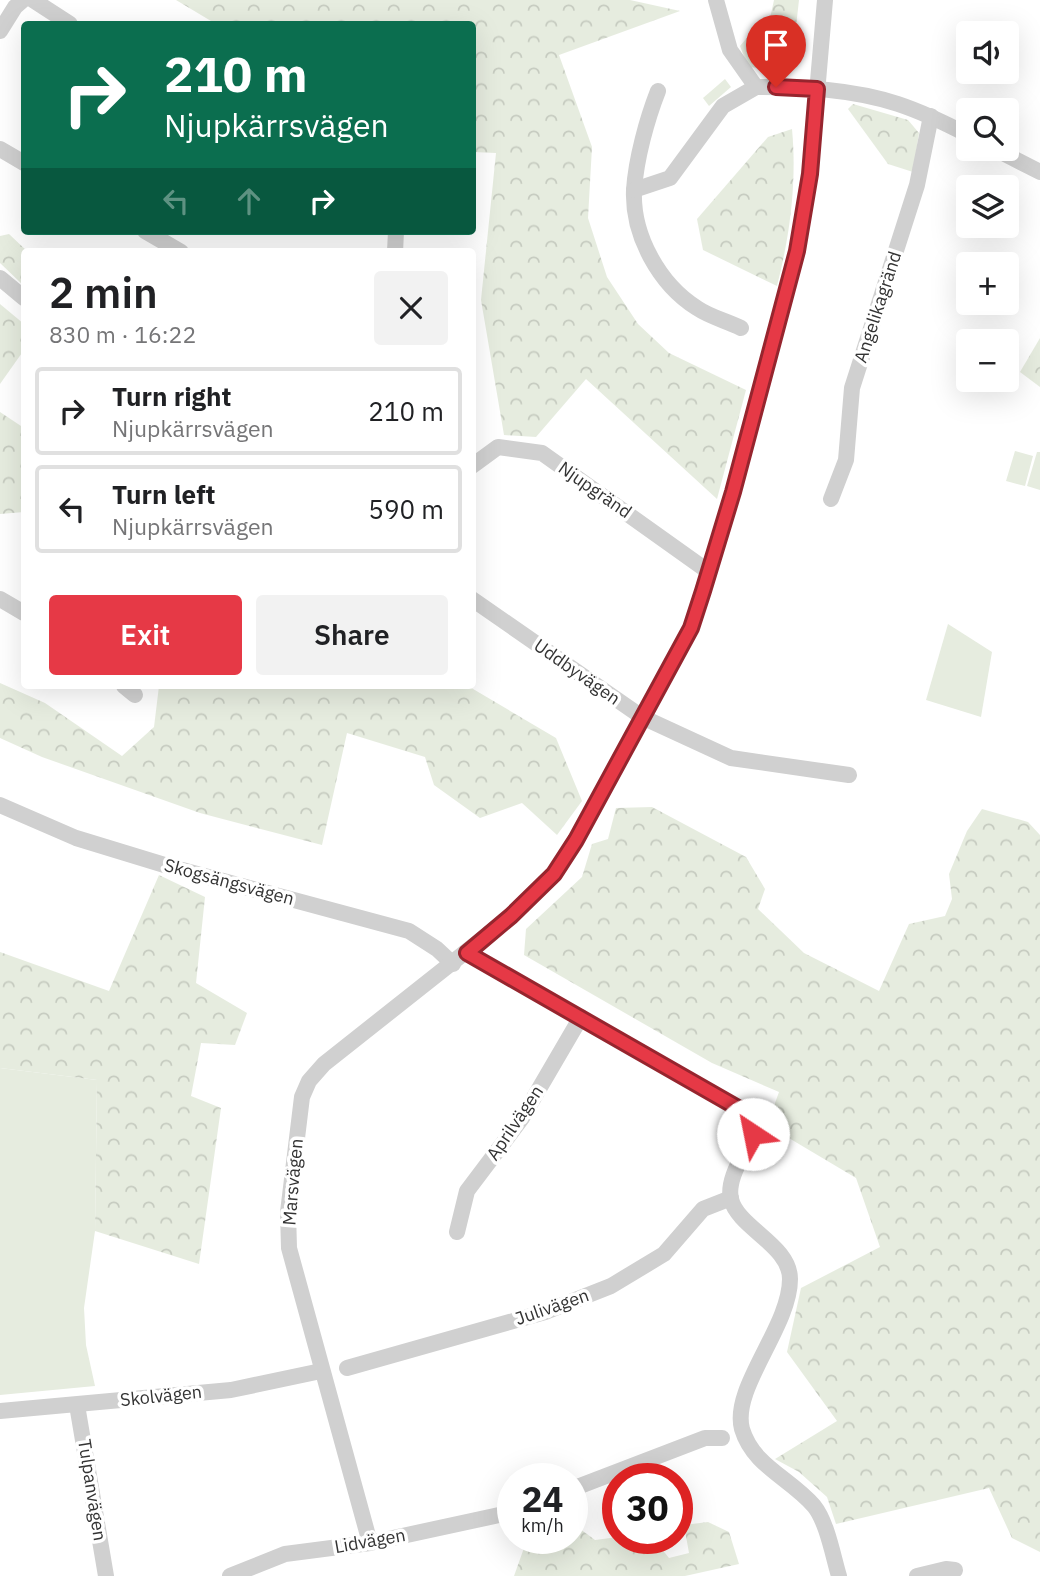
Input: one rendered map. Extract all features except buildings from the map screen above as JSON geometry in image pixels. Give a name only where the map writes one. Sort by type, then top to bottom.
[{"type":"street","points":[[0,31],[15,7],[23,0]]},
{"type":"street","points":[[33,0],[65,21]]},
{"type":"street","points":[[716,0],[730,50],[756,87]]},
{"type":"street","name":"Marsvägen","points":[[370,1543],[289,1248],[288,1212],[302,1097],[309,1081],[324,1064],[467,953],[511,916],[554,874],[576,840],[691,628],[737,480],[797,251],[810,174],[825,0]]},
{"type":"street","points":[[634,190],[670,178],[723,106],[756,87],[817,89],[873,97],[930,116],[956,129]]},
{"type":"street","points":[[658,91],[647,119],[634,190],[639,233],[659,270],[674,289],[698,309],[741,328]]},
{"type":"street","name":"Angelikagränd","points":[[831,499],[846,460],[852,388],[917,186],[930,116]]},
{"type":"street","points":[[0,149],[21,161]]},
{"type":"street","points":[[1018,161],[1040,172]]},
{"type":"street","points":[[152,235],[174,248]]},
{"type":"street","points":[[0,278],[21,296]]},
{"type":"street","name":"Njupgränd","points":[[476,463],[498,447],[542,453],[709,572]]},
{"type":"street","points":[[0,599],[21,611]]},
{"type":"street","name":"Uddbyvägen","points":[[476,602],[642,717],[731,758],[849,775]]},
{"type":"street","name":"Skogsängsvägen","points":[[0,806],[76,838],[171,867],[409,932],[437,949],[453,964]]},
{"type":"street","points":[[467,953],[738,1108],[748,1119],[753,1134],[733,1177],[731,1198],[742,1217],[777,1249],[790,1274],[789,1298],[779,1325],[753,1373],[742,1410],[742,1428],[755,1457],[803,1494],[816,1509],[839,1576]]},
{"type":"street","name":"Aprilvägen","points":[[457,1232],[467,1191],[522,1118],[582,1017]]},
{"type":"street","name":"Julivägen","points":[[347,1368],[545,1312],[611,1286],[664,1254],[703,1209],[731,1198]]},
{"type":"street","name":"Skolvägen","points":[[0,1411],[231,1390],[321,1371]]},
{"type":"street","name":"Tulpanvägen","points":[[77,1405],[106,1576]]},
{"type":"street","points":[[588,1483],[705,1438],[722,1438]]},
{"type":"street","name":"Lidvägen","points":[[230,1576],[285,1554],[370,1543],[497,1515]]},
{"type":"street","points":[[917,1576],[946,1569],[955,1570]]},
{"type":"green space","points":[[176,0],[630,0],[680,11],[559,55],[592,147],[588,218],[607,277],[638,324],[669,353],[746,390],[717,499],[586,379],[536,437],[504,435],[481,300],[496,153],[476,152],[476,21],[211,21]]},
{"type":"green space","points":[[774,0],[799,0],[791,71],[748,67],[740,46],[750,34],[760,38],[769,23]]},
{"type":"green space","points":[[725,79],[731,87],[709,106],[703,98]]},
{"type":"green space","points":[[853,104],[908,120],[919,133],[913,172],[888,164],[848,109]]},
{"type":"green space","points":[[792,129],[794,169],[791,208],[777,286],[703,250],[697,219],[768,137]]},
{"type":"green space","points":[[9,234],[24,248],[21,248],[21,283],[0,263],[0,236]]},
{"type":"green space","points":[[0,304],[21,322],[21,354],[0,384]]},
{"type":"green space","points":[[1040,338],[1040,387],[1020,372]]},
{"type":"green space","points":[[0,412],[21,426],[21,512],[0,514]]},
{"type":"green space","points":[[1015,451],[1033,456],[1025,486],[1006,481]]},
{"type":"green space","points":[[1037,452],[1040,452],[1040,490],[1027,486]]},
{"type":"green space","points":[[948,624],[992,652],[981,717],[926,700]]},
{"type":"green space","points":[[0,683],[45,703],[122,756],[154,727],[159,689],[473,689],[556,738],[582,801],[557,835],[522,803],[480,818],[434,785],[425,757],[347,733],[322,845],[200,813],[42,757],[0,738]]},
{"type":"green space","points":[[652,807],[746,857],[765,889],[758,909],[804,953],[879,991],[909,924],[945,916],[952,899],[949,874],[967,831],[982,809],[1028,822],[1040,835],[1040,1552],[1012,1538],[989,1488],[836,1524],[827,1497],[799,1472],[775,1459],[837,1421],[787,1352],[801,1288],[880,1247],[856,1178],[767,1125],[779,1092],[712,1063],[524,955],[526,929],[582,877],[592,844],[608,839],[616,808]]},
{"type":"green space","points":[[159,875],[205,897],[196,983],[247,1013],[235,1045],[201,1043],[191,1096],[221,1108],[199,1264],[95,1231],[97,1080],[0,1068],[0,952],[109,991]]},
{"type":"green space","points":[[0,1068],[97,1080],[95,1231],[84,1308],[86,1345],[95,1386],[0,1395]]},
{"type":"green space","points":[[708,1522],[729,1532],[739,1564],[685,1576],[514,1576],[522,1554],[588,1554],[588,1535],[595,1540],[602,1539],[602,1554],[666,1554],[669,1558],[693,1554],[693,1524]]},
{"type":"route","points":[[753,1134],[748,1119],[738,1108],[467,953],[511,916],[554,874],[576,840],[691,628],[733,492],[777,328],[797,251],[810,174],[817,89],[776,87]]}]
